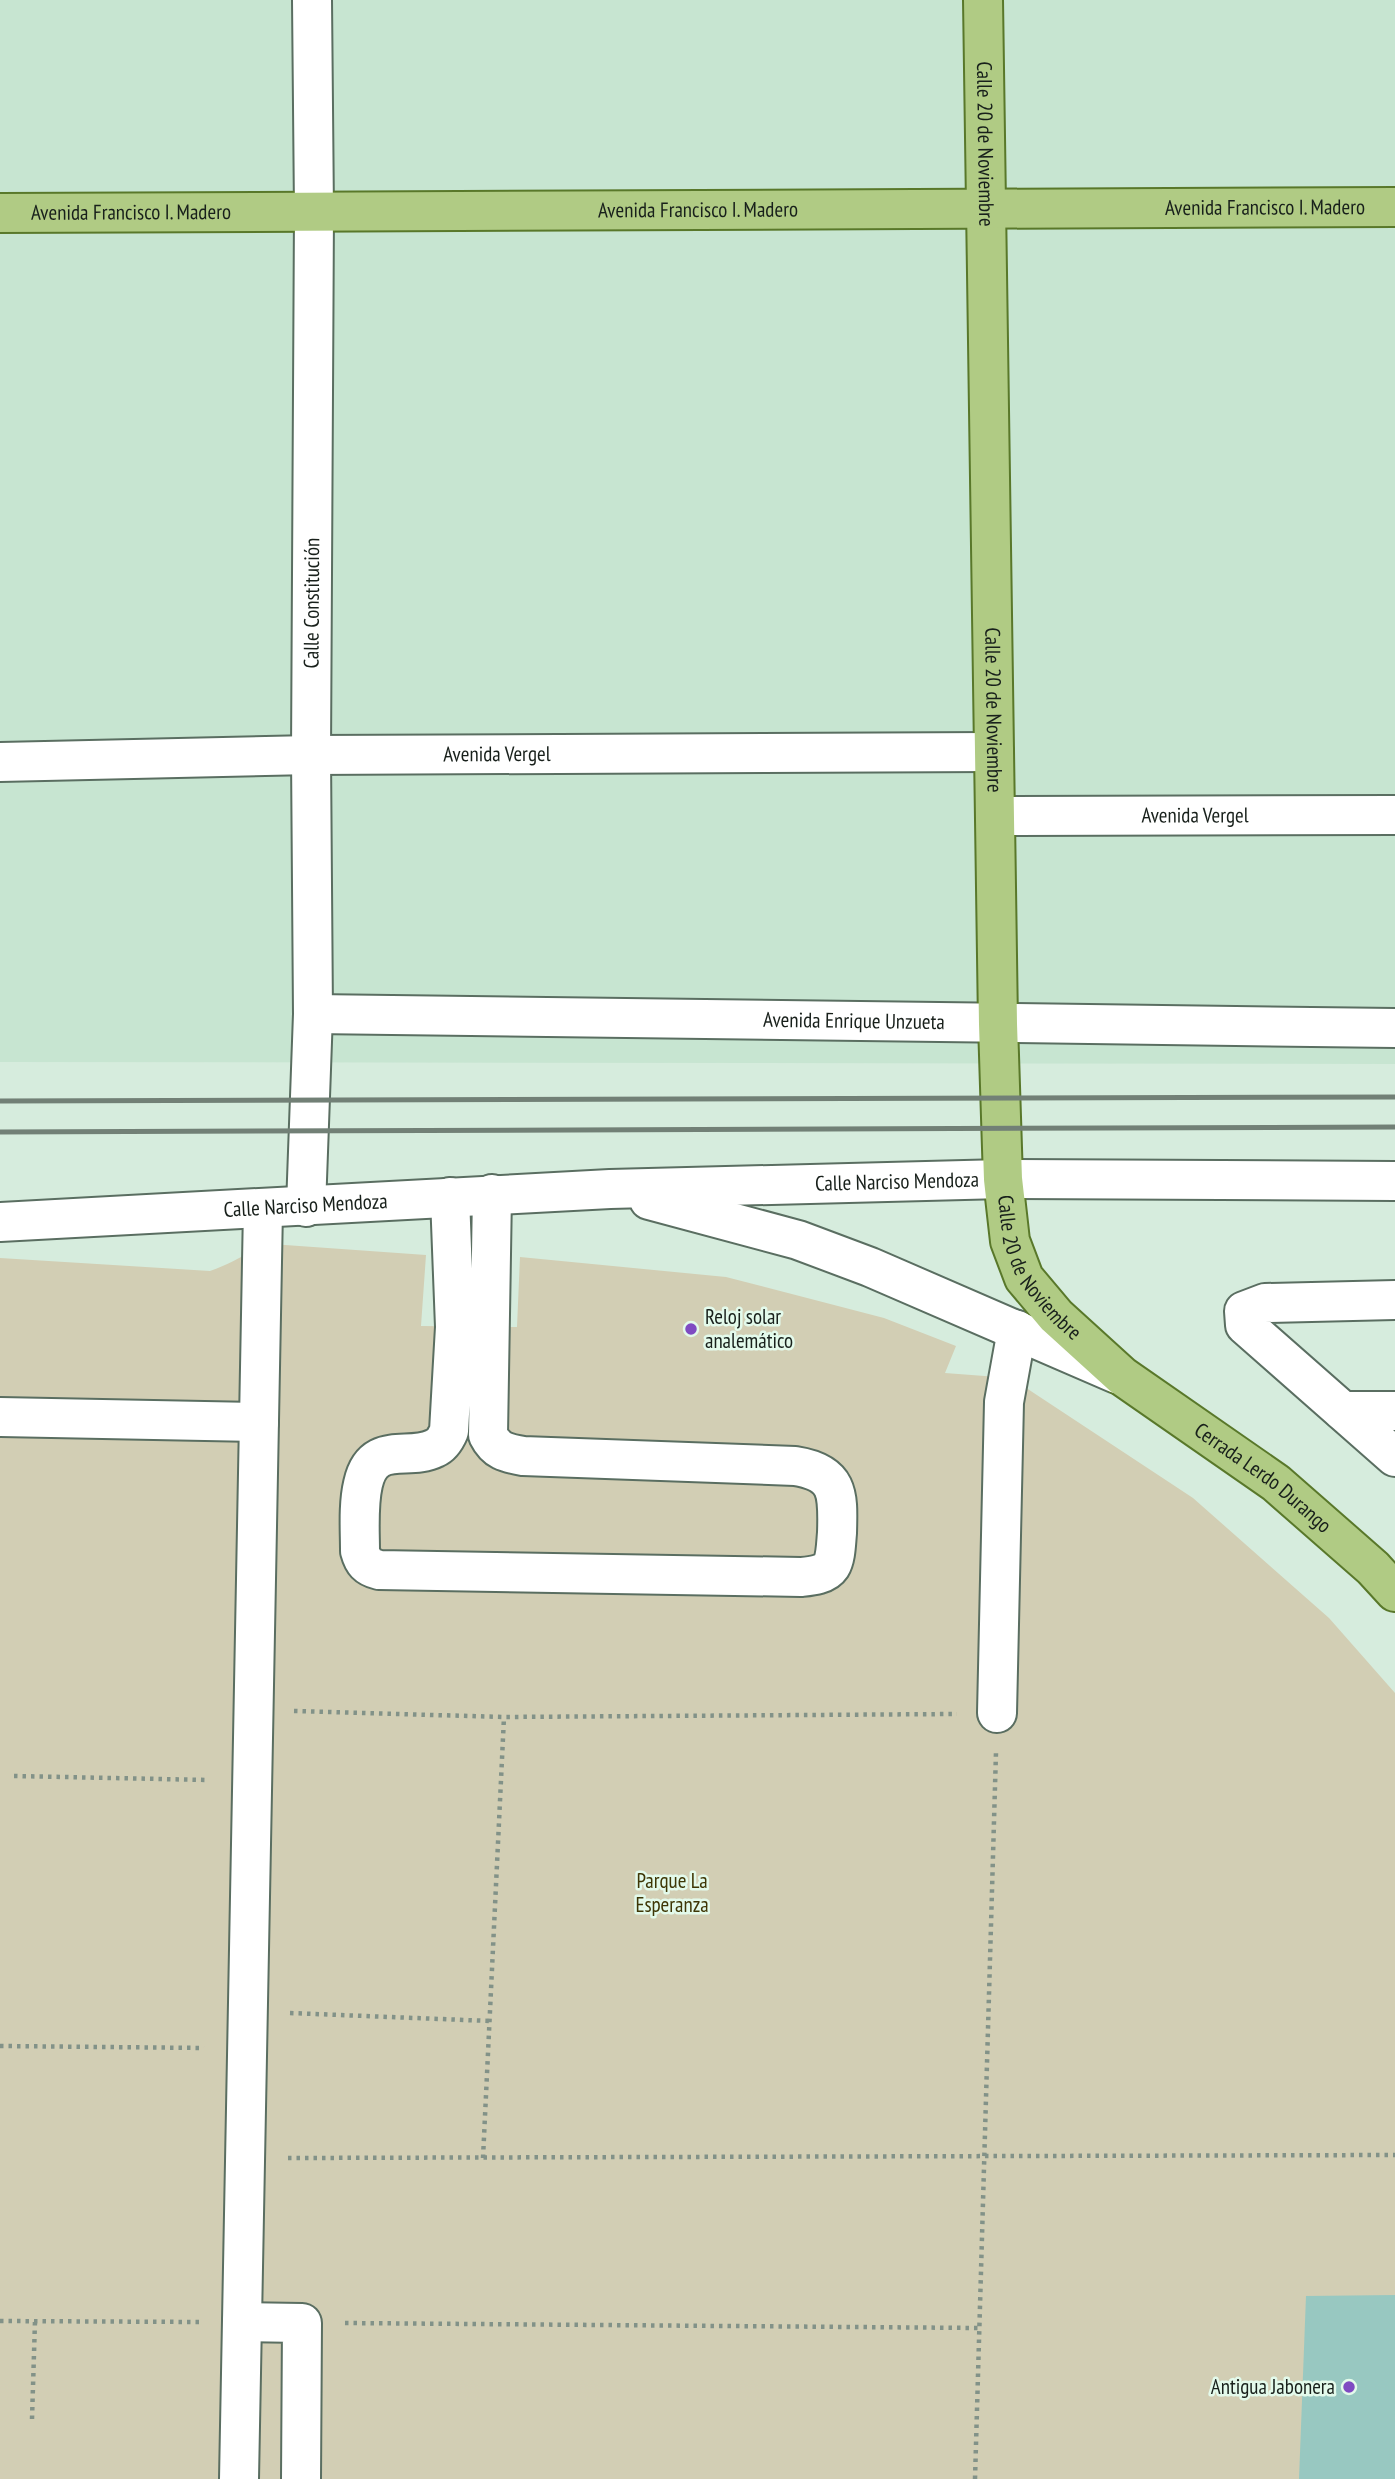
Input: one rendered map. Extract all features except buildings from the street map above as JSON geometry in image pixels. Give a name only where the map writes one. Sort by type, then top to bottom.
[{"type":"main road","name":"Calle 20 de Noviembre","points":[[983,0],[998,1024],[1003,1179],[1010,1241],[1024,1278],[1056,1316],[1122,1376]]},
{"type":"main road","name":"Avenida Francisco I. Madero","points":[[0,213],[1395,207]]},
{"type":"main road","name":"Cerrada Lerdo Durango","points":[[1122,1376],[1276,1483],[1373,1568],[1395,1592]]},
{"type":"street","name":"Calle Constitución","points":[[306,1206],[313,1014],[312,0]]},
{"type":"street","name":"Avenida Vergel","points":[[0,762],[311,755],[994,752]]},
{"type":"street","name":"Avenida Vergel","points":[[995,816],[1395,815]]},
{"type":"street","name":"Avenida Enrique Unzueta","points":[[313,1014],[1395,1028]]},
{"type":"street","name":"Calle Narciso Mendoza","points":[[0,1222],[610,1189],[1003,1179],[1395,1181]]},
{"type":"street","name":"Calle Narciso Mendoza","points":[[610,1189],[798,1240],[870,1267],[1122,1376]]},
{"type":"street","points":[[450,1196],[455,1328],[449,1431],[443,1442],[434,1449],[388,1455],[375,1461],[368,1469],[362,1486],[362,1561],[379,1570],[801,1577],[824,1572],[831,1566],[836,1542],[838,1502],[830,1481],[813,1469],[795,1466],[523,1456],[505,1453],[493,1445],[488,1434],[492,1194]]},
{"type":"street","points":[[239,2479],[263,1209]]},
{"type":"street","points":[[1395,1300],[1265,1303],[1244,1311],[1245,1325],[1395,1457]]},
{"type":"street","points":[[997,1713],[1004,1402],[1017,1330]]},
{"type":"street","points":[[1342,1411],[1395,1411]]},
{"type":"street","points":[[0,1417],[259,1422]]},
{"type":"street","points":[[242,2322],[302,2323],[301,2479]]},
{"type":"path","points":[[253,1710],[504,1717],[997,1713],[975,2479]]},
{"type":"path","points":[[483,2158],[504,1717]]},
{"type":"path","points":[[14,1776],[252,1781]]},
{"type":"path","points":[[0,2046],[247,2030],[490,2021]]},
{"type":"path","points":[[245,2158],[1395,2155]]},
{"type":"path","points":[[0,2321],[242,2322]]},
{"type":"path","points":[[32,2419],[35,2321]]},
{"type":"path","points":[[302,2323],[980,2328]]},
{"type":"shaded area","points":[[0,0],[1395,0],[1395,1064],[0,1062]]},
{"type":"green space","name":"Parque La Esperanza","points":[[271,1244],[426,1255],[421,1326],[517,1327],[520,1257],[726,1277],[884,1318],[956,1346],[945,1373],[1011,1378],[1193,1498],[1329,1618],[1395,1693],[1395,2479],[0,2479],[0,1258],[210,1271]]},
{"type":"railway","points":[[0,1101],[1395,1097]]},
{"type":"railway","points":[[0,1132],[1395,1127]]},
{"type":"place","name":"Reloj solar analemático","points":[[691,1329]]},
{"type":"place","name":"Antigua Jabonera","points":[[1349,2387]]}]
